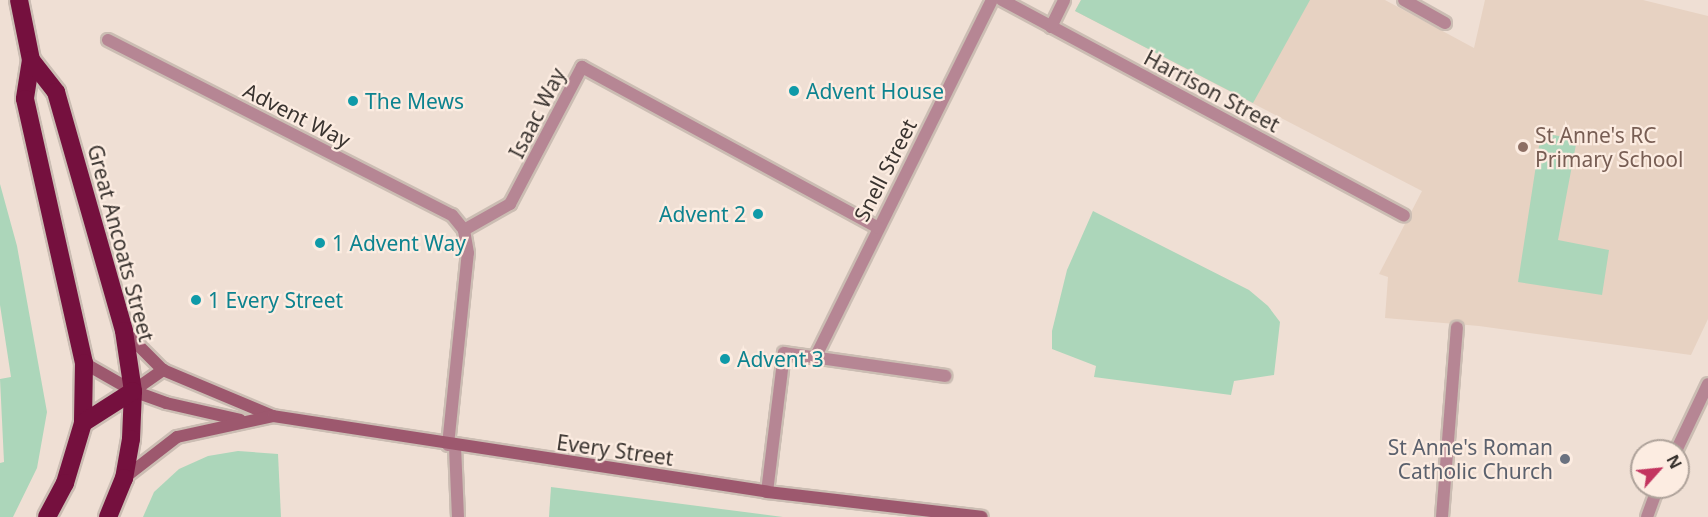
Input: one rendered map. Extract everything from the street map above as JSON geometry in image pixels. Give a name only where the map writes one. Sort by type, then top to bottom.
[{"type":"highway","name":"Great Ancoats Street","points":[[19,0],[31,60],[25,99],[84,363],[83,423],[65,483],[47,517]]},
{"type":"highway","name":"Great Ancoats Street","points":[[31,60],[56,92],[124,331],[133,391],[124,478],[108,517]]},
{"type":"highway","points":[[83,423],[133,391]]},
{"type":"street","name":"Snell Street","points":[[815,358],[992,0]]},
{"type":"street","name":"Harrison Street","points":[[1002,0],[1404,216]]},
{"type":"street","points":[[1051,27],[1064,0]]},
{"type":"street","points":[[1404,0],[1445,23]]},
{"type":"street","name":"Advent Way","points":[[108,40],[452,215],[464,230]]},
{"type":"street","name":"Isaac Way","points":[[464,230],[510,204],[582,67],[878,228]]},
{"type":"street","points":[[458,517],[452,446],[468,253],[464,230]]},
{"type":"street","points":[[1442,517],[1457,328]]},
{"type":"street","points":[[124,331],[163,370],[273,416]]},
{"type":"street","points":[[767,492],[784,353],[945,376]]},
{"type":"street","points":[[84,363],[133,391],[180,407],[244,421]]},
{"type":"street","points":[[133,391],[163,370]]},
{"type":"street","points":[[1682,439],[1708,384]]},
{"type":"street","name":"Every Street","points":[[124,478],[177,436],[273,416],[452,446],[767,492],[982,517]]},
{"type":"street","points":[[1647,517],[1654,499]]},
{"type":"shaded area","name":"St Anne's RC Primary School","points":[[1081,0],[1385,0],[1474,48],[1485,0],[1643,0],[1708,16],[1708,319],[1691,355],[1479,326],[1385,318],[1388,277],[1379,274],[1422,191],[1075,11]]},
{"type":"green space","points":[[1081,0],[1310,0],[1253,103],[1075,11]]},
{"type":"green space","points":[[1541,133],[1577,139],[1558,240],[1609,250],[1602,295],[1518,282]]},
{"type":"green space","points":[[0,184],[17,246],[47,412],[37,468],[13,517],[0,517],[0,463],[4,462],[0,379],[11,377],[0,305]]},
{"type":"green space","points":[[1093,211],[1249,290],[1268,306],[1280,322],[1274,375],[1234,381],[1231,395],[1094,377],[1096,366],[1052,349],[1052,331],[1067,270]]},
{"type":"green space","points":[[238,451],[278,454],[281,517],[143,517],[154,492],[179,469],[208,456]]},
{"type":"green space","points":[[551,487],[783,517],[549,517]]},
{"type":"place","name":"Advent House","points":[[794,91]]},
{"type":"place","name":"The Mews","points":[[353,101]]},
{"type":"place","name":"St Anne's RC Primary School","points":[[1523,147]]},
{"type":"place","name":"Advent 2","points":[[758,214]]},
{"type":"place","name":"1 Advent Way","points":[[320,243]]},
{"type":"place","name":"1 Every Street","points":[[196,300]]},
{"type":"place","name":"Advent 3","points":[[725,359]]},
{"type":"place","name":"St Anne's Roman Catholic Church","points":[[1565,459]]}]
